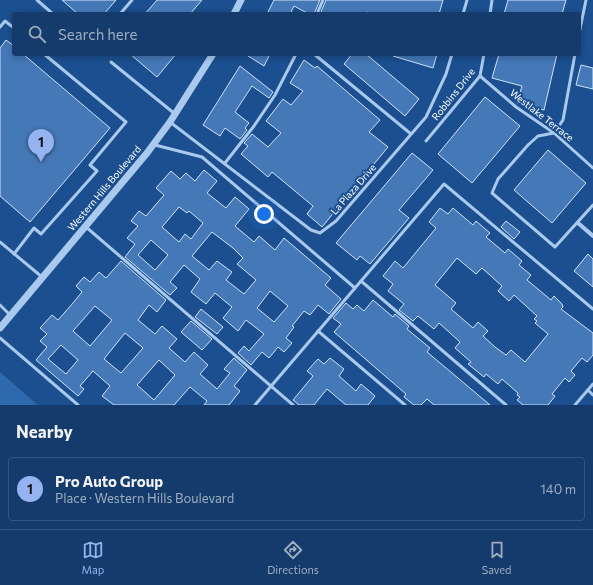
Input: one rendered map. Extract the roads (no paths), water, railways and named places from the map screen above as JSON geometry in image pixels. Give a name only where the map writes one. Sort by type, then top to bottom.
[{"type":"street","points":[[235,12],[241,0]]},
{"type":"street","name":"Western Hills Boulevard","points":[[0,328],[153,144],[170,122],[211,56]]},
{"type":"street","points":[[578,223],[593,236]]},
{"type":"lane","points":[[37,0],[51,12]]},
{"type":"lane","points":[[122,12],[132,0]]},
{"type":"lane","points":[[318,12],[323,0]]},
{"type":"lane","points":[[464,12],[467,0]]},
{"type":"lane","points":[[490,12],[492,0]]},
{"type":"lane","points":[[581,24],[586,0]]},
{"type":"lane","points":[[0,27],[5,21],[12,26]]},
{"type":"lane","points":[[14,254],[34,228],[41,234],[97,171],[90,165],[126,122],[46,56]]},
{"type":"lane","points":[[225,163],[267,107],[295,56]]},
{"type":"lane","points":[[316,56],[411,134]]},
{"type":"lane","name":"La Plaza Drive","points":[[170,122],[311,230],[320,233],[336,221],[426,117],[446,74],[451,56]]},
{"type":"lane","name":"Robbins Drive","points":[[426,141],[480,76],[484,56]]},
{"type":"lane","points":[[575,56],[563,120],[554,133],[538,136],[528,145],[498,179],[492,193],[555,247],[593,205]]},
{"type":"lane","points":[[111,62],[175,114]]},
{"type":"lane","name":"Westlake Terrace","points":[[480,76],[516,106],[554,133],[593,168]]},
{"type":"lane","points":[[153,144],[202,157],[354,288]]},
{"type":"lane","points":[[255,405],[444,184],[593,309]]},
{"type":"lane","points":[[85,226],[293,405]]},
{"type":"lane","points":[[0,242],[42,277]]},
{"type":"lane","points":[[361,281],[506,405]]},
{"type":"lane","points":[[0,305],[11,315]]},
{"type":"lane","points":[[318,331],[405,405]]},
{"type":"lane","points":[[0,338],[78,405]]},
{"type":"lane","points":[[575,405],[593,384]]},
{"type":"lane","points":[[588,390],[593,395]]},
{"type":"place","name":"Pro Auto Group","points":[[41,162]]}]
